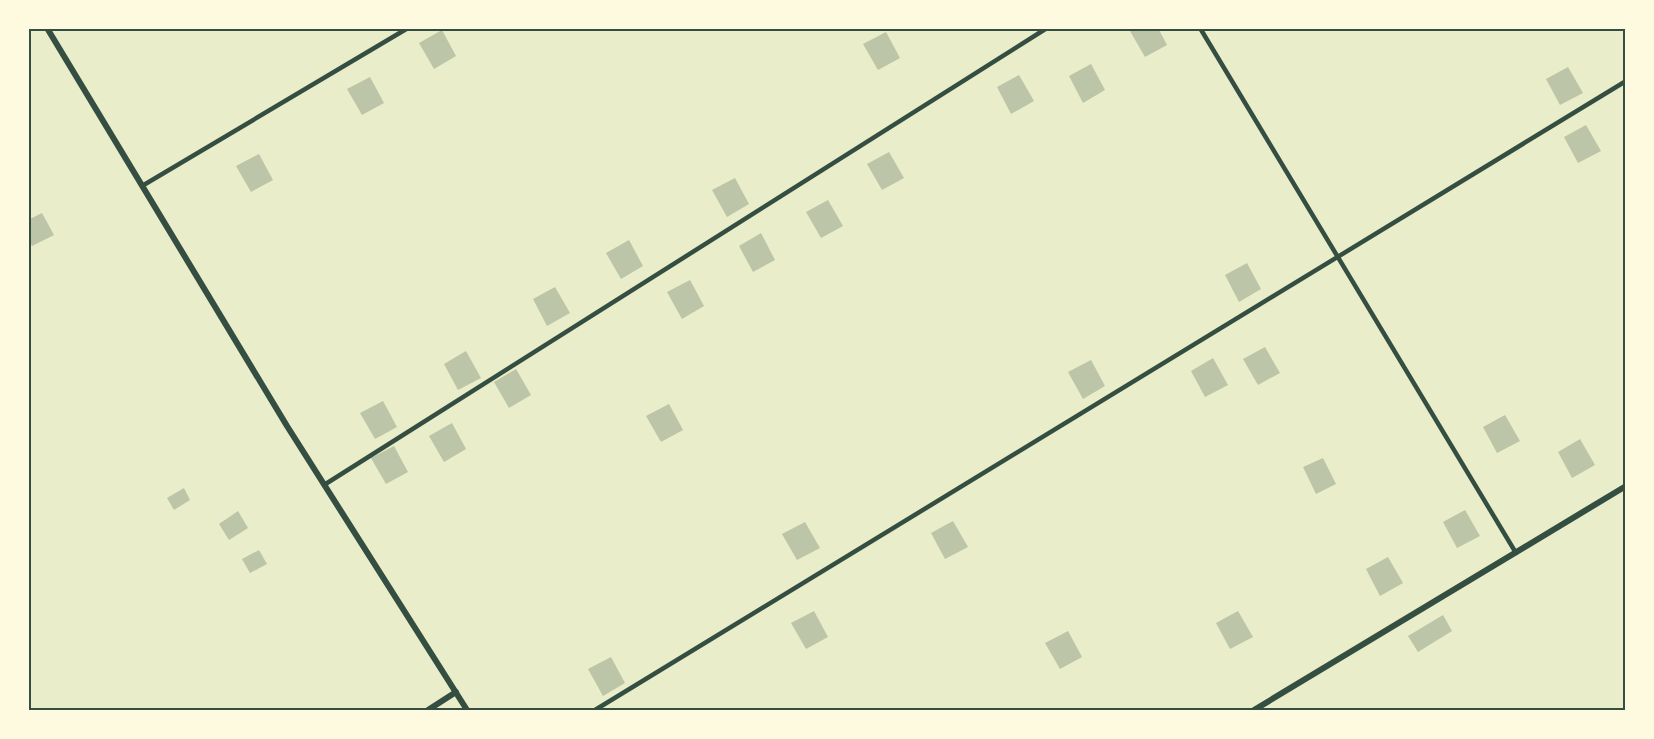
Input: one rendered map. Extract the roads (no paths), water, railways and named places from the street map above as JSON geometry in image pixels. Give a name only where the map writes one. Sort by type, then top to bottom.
[{"type":"street","points":[[47,28],[324,485],[467,711]]},
{"type":"street","points":[[1254,711],[1626,486]]},
{"type":"street","points":[[428,711],[456,692]]},
{"type":"lane","points":[[142,186],[408,28]]},
{"type":"lane","points":[[324,485],[1047,28]]},
{"type":"lane","points":[[1200,28],[1516,553]]},
{"type":"lane","points":[[595,711],[1626,81]]}]
